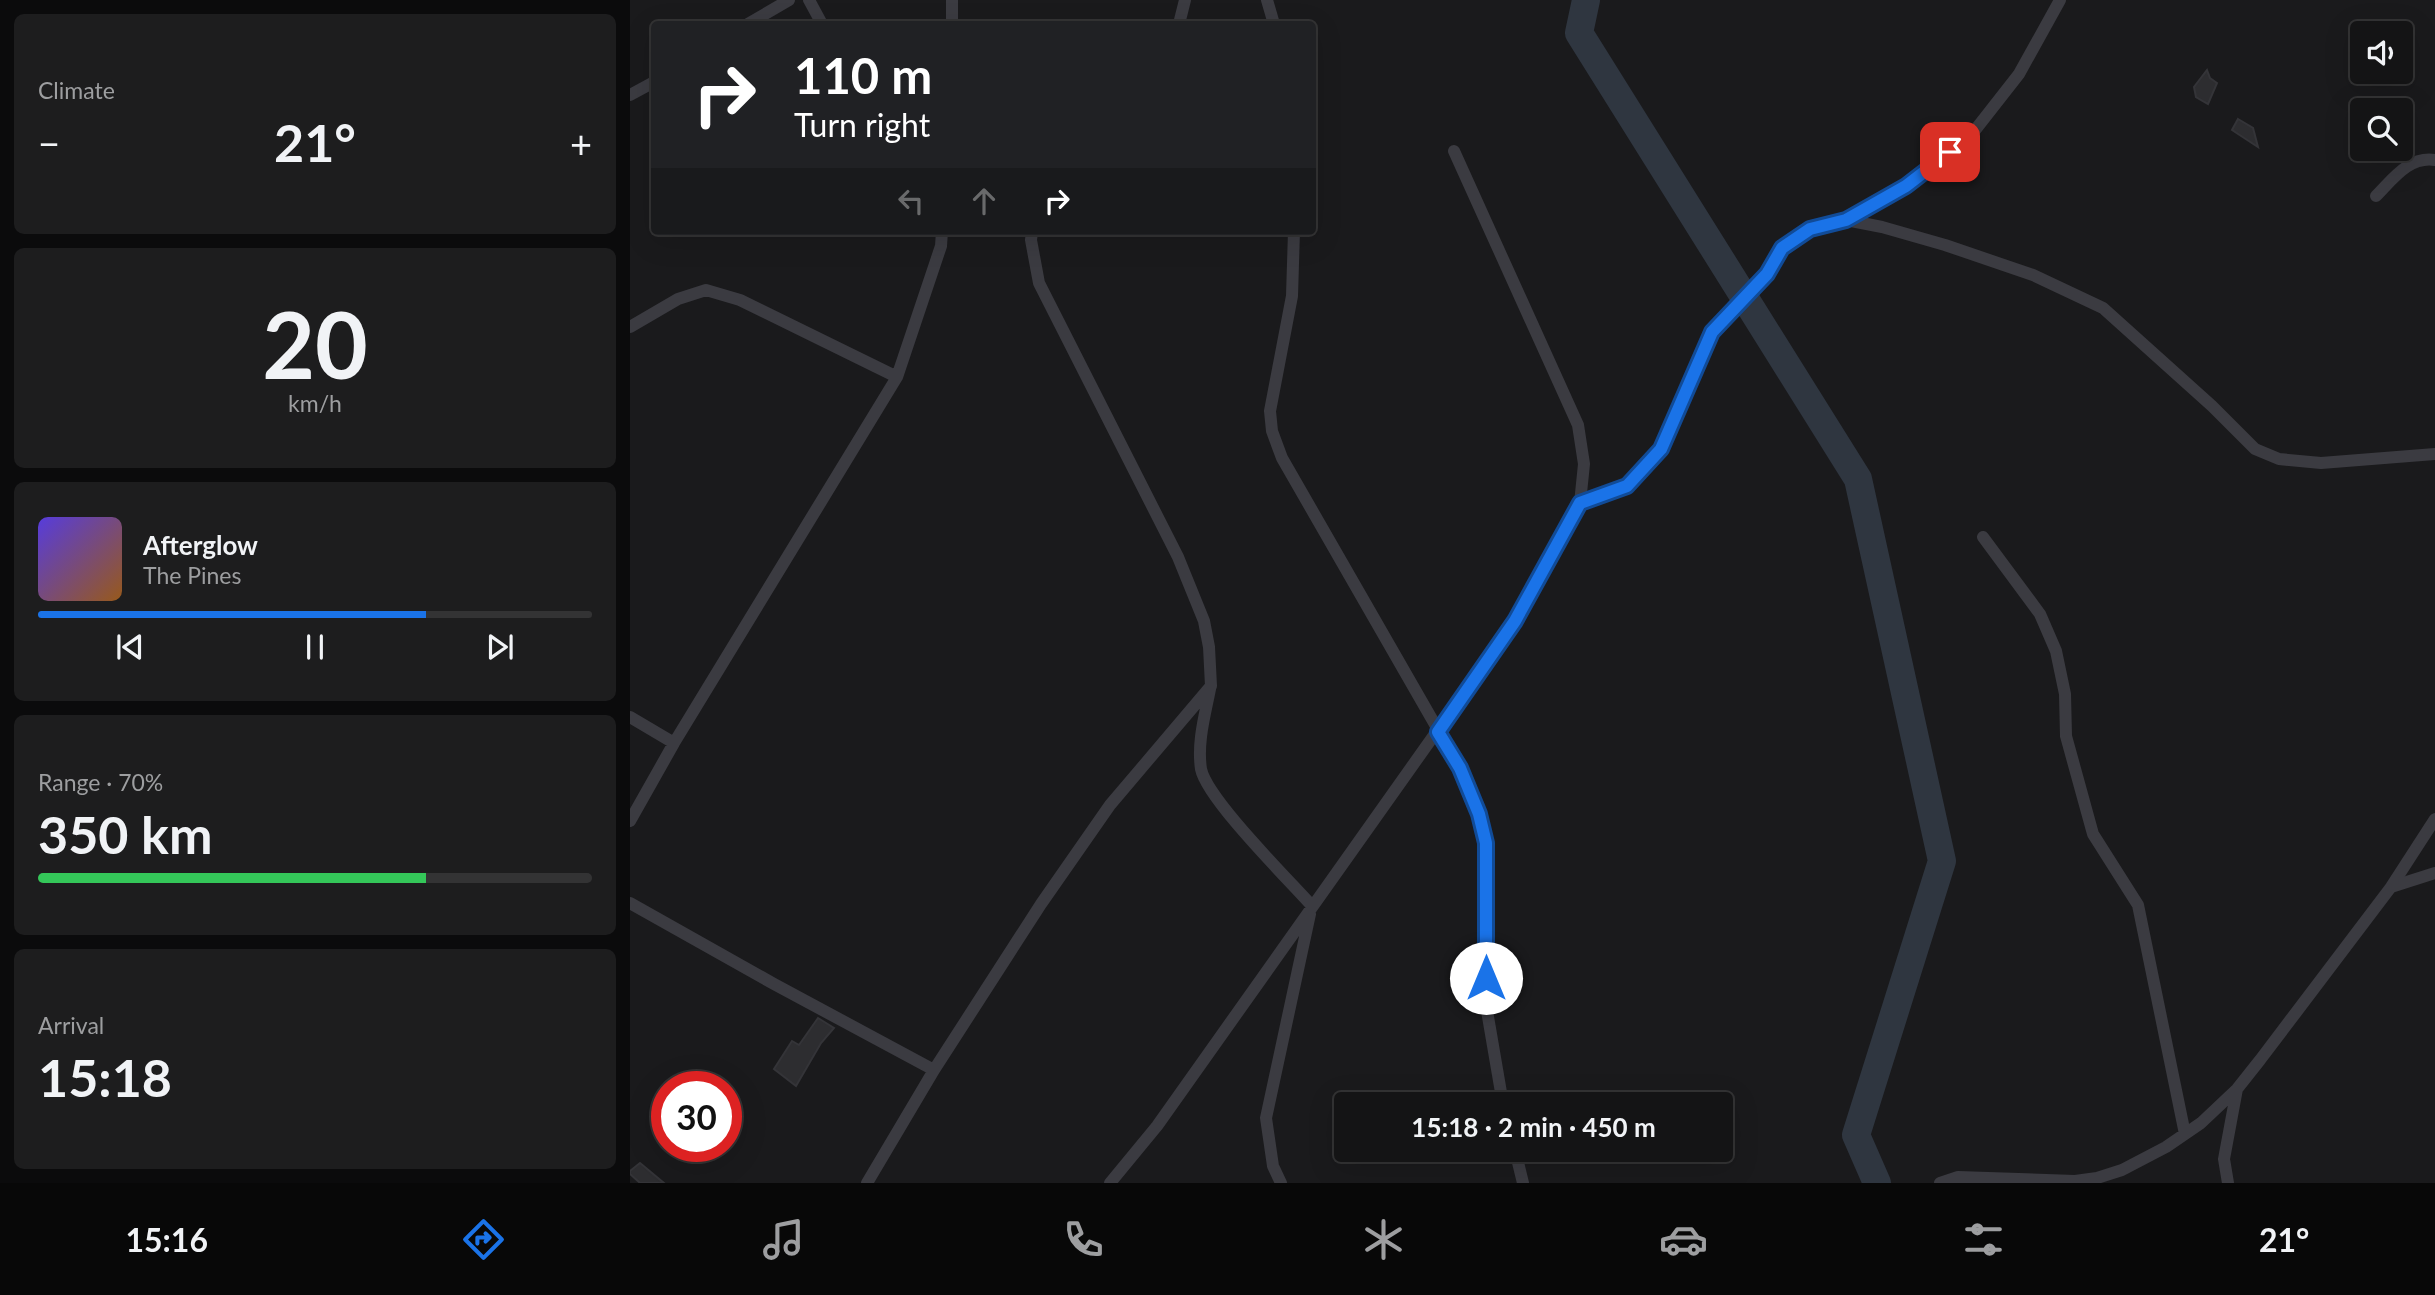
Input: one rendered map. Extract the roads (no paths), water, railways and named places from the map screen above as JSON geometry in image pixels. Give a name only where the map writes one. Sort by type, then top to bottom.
[{"type":"street","points":[[753,21],[789,0]]},
{"type":"street","points":[[809,0],[820,21]]},
{"type":"street","points":[[952,0],[952,21]]},
{"type":"street","points":[[1180,21],[1185,0]]},
{"type":"street","points":[[1266,0],[1273,21]]},
{"type":"street","points":[[1580,503],[1627,486],[1661,449],[1712,332],[1767,274],[1782,248],[1810,229],[1846,220],[1906,186],[1972,134],[2018,74],[2060,0]]},
{"type":"street","points":[[630,95],[651,84]]},
{"type":"street","points":[[1110,1183],[1157,1126],[1515,621],[1580,503],[1584,464],[1578,425],[1454,150]]},
{"type":"street","points":[[2376,196],[2412,162],[2435,160]]},
{"type":"street","points":[[1846,220],[1945,245],[2020,271],[2103,309],[2212,406],[2255,449],[2279,459],[2321,463],[2435,454]]},
{"type":"street","points":[[935,235],[941,246]]},
{"type":"street","points":[[630,821],[674,743],[897,377],[941,246],[942,235]]},
{"type":"street","points":[[1031,235],[1039,283],[1178,557],[1204,621],[1209,647],[1211,686],[1199,746],[1202,772],[1217,799],[1312,906]]},
{"type":"street","points":[[1294,235],[1292,296],[1270,411],[1272,431],[1282,458],[1460,768],[1479,814],[1486,843],[1486,1005],[1501,1092]]},
{"type":"street","points":[[630,327],[678,299],[706,290],[740,300],[897,377]]},
{"type":"street","points":[[1983,537],[2040,614],[2056,652],[2064,694],[2066,736],[2093,834],[2138,905],[2185,1134]]},
{"type":"street","points":[[867,1183],[934,1070],[1041,904],[1110,805],[1211,686]]},
{"type":"street","points":[[630,717],[674,743]]},
{"type":"street","points":[[1940,1183],[1958,1177],[2030,1182],[2097,1178],[2122,1170],[2166,1147],[2201,1123],[2237,1089],[2391,887],[2435,819]]},
{"type":"street","points":[[2391,887],[2435,873]]},
{"type":"street","points":[[630,903],[934,1070]]},
{"type":"street","points":[[1280,1183],[1273,1166],[1266,1118],[1312,906]]},
{"type":"street","points":[[2228,1183],[2224,1159],[2237,1089]]},
{"type":"street","points":[[1518,1162],[1523,1183]]},
{"type":"waterway","points":[[1586,0],[1579,33],[1858,479],[1942,861],[1856,1135],[1877,1183]]}]
